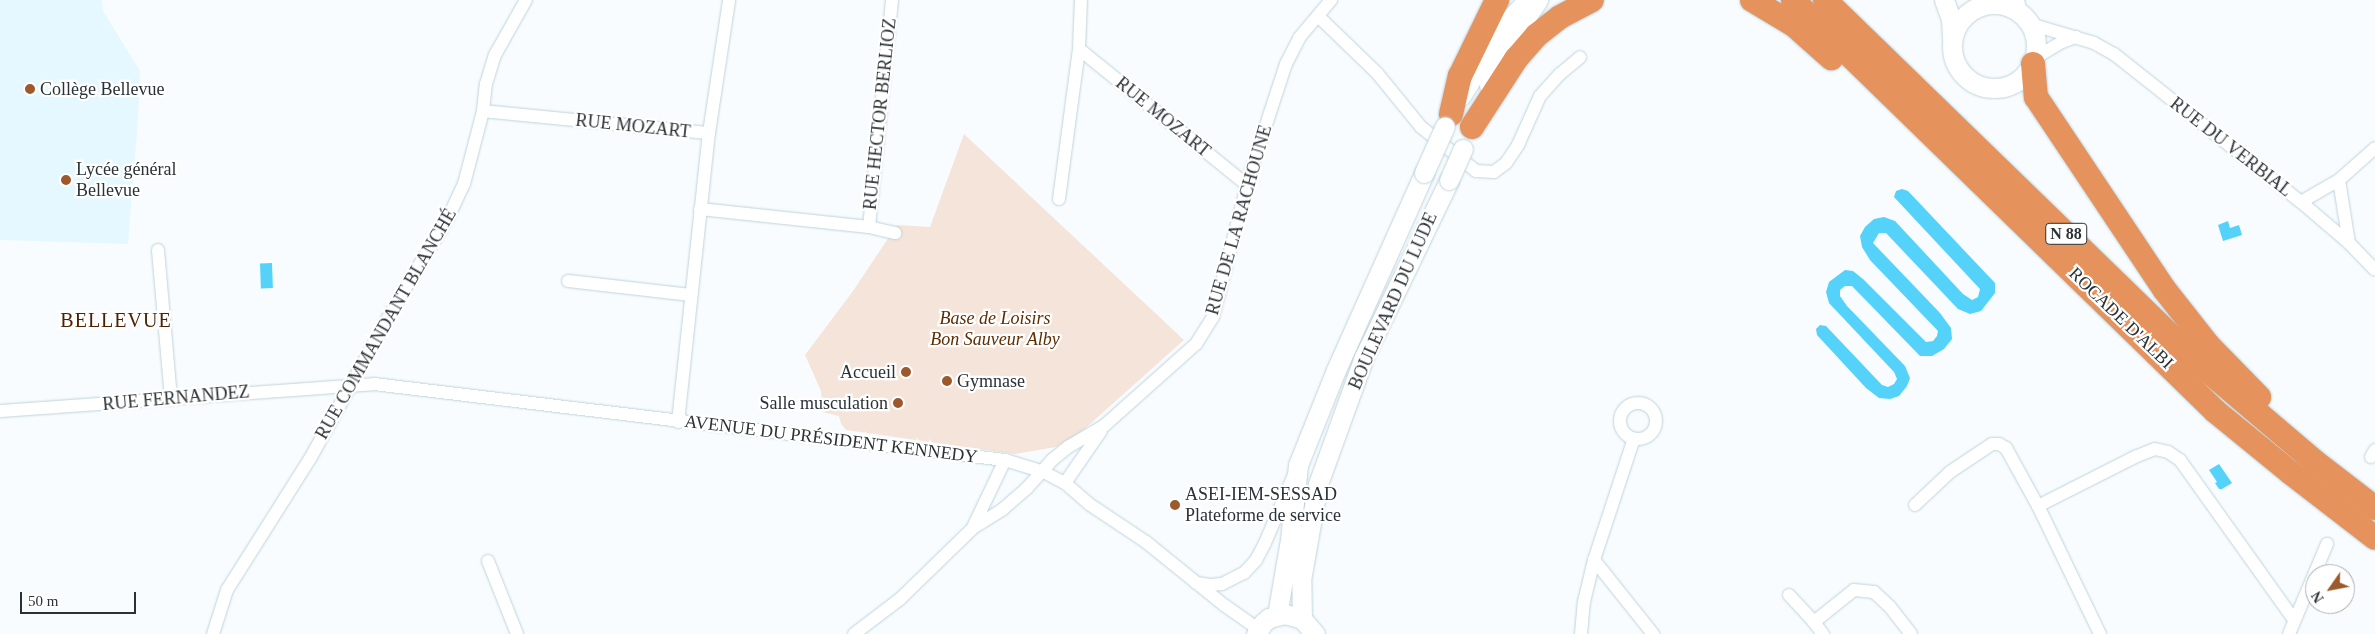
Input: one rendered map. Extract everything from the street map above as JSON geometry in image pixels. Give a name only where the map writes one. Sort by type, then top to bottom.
[{"type":"highway","points":[[1448,120],[1460,76],[1497,0]]},
{"type":"highway","points":[[1472,127],[1516,59],[1537,35],[1560,17],[1592,0]]},
{"type":"highway","points":[[1752,0],[1794,25],[1838,63],[2020,240],[2216,410]]},
{"type":"highway","name":"ROCADE D'ALBI","points":[[1793,0],[2216,410],[2291,473],[2375,538]]},
{"type":"highway","name":"ROCADE D'ALBI","points":[[1825,0],[2200,364],[2314,461],[2375,508]]},
{"type":"highway","points":[[2034,61],[2036,97],[2164,289],[2208,345],[2296,431],[2314,461]]},
{"type":"main road","points":[[1448,120],[1507,22],[1530,0]]},
{"type":"main road","name":"BOULEVARD DU LUDE","points":[[1302,619],[1301,580],[1318,484],[1364,357],[1449,180],[1493,75],[1517,30],[1538,0]]},
{"type":"main road","points":[[1944,0],[1950,19],[1952,51],[1956,64],[1963,76],[1974,84],[1987,88],[2007,86],[2025,76],[2034,61],[2036,47],[2023,13],[2002,4],[1985,2],[1963,17],[1952,37]]},
{"type":"main road","name":"BOULEVARD DU LUDE","points":[[1277,615],[1290,540],[1298,466],[1336,370],[1448,120]]},
{"type":"main road","points":[[1257,632],[1269,618],[1277,615],[1294,615],[1302,619],[1315,634]]},
{"type":"street","name":"RUE COMMANDANT BLANCHÉ","points":[[213,634],[227,590],[311,457],[398,300],[448,218],[464,184],[484,111],[486,84],[495,55],[526,0]]},
{"type":"street","name":"RUE MOZART","points":[[484,111],[709,133],[729,0]]},
{"type":"street","name":"RUE HECTOR BERLIOZ","points":[[868,227],[892,0]]},
{"type":"street","points":[[1059,199],[1079,49],[1081,0]]},
{"type":"street","name":"RUE DE LA RACHOUNE","points":[[854,634],[900,599],[973,528],[1002,509],[1068,447],[1106,425],[1196,344],[1213,318],[1247,185],[1288,59],[1299,38],[1331,0]]},
{"type":"street","name":"RUE DU VERBIAL","points":[[2023,13],[2094,43],[2114,54],[2302,202],[2349,243],[2375,270]]},
{"type":"street","points":[[1318,16],[1377,73],[1421,127],[1476,171],[1494,172],[1506,163],[1518,145],[1540,96],[1560,74],[1580,57]]},
{"type":"street","points":[[2034,61],[2062,42],[2076,37]]},
{"type":"street","name":"RUE MOZART","points":[[1079,49],[1247,185]]},
{"type":"street","points":[[678,422],[709,133]]},
{"type":"street","points":[[2302,202],[2339,180],[2375,148]]},
{"type":"street","points":[[2339,180],[2349,243]]},
{"type":"street","points":[[700,209],[868,227],[894,233]]},
{"type":"street","points":[[158,250],[171,399]]},
{"type":"street","points":[[568,281],[691,295]]},
{"type":"street","name":"RUE FERNANDEZ","points":[[0,411],[352,385]]},
{"type":"street","name":"AVENUE DU PRÉSIDENT KENNEDY","points":[[352,385],[384,385],[1005,460],[1042,471],[1065,483],[1089,504],[1146,542],[1257,632]]},
{"type":"street","points":[[1065,483],[1091,442],[1106,425]]},
{"type":"street","points":[[1581,634],[1584,602],[1594,560],[1634,438]]},
{"type":"street","points":[[1915,505],[1950,472],[1992,444],[1999,444],[2006,448],[2038,506],[2100,634]]},
{"type":"street","points":[[2038,506],[2137,456],[2155,449],[2168,452],[2180,460],[2294,620]]},
{"type":"street","name":"RUE DE LA RACHOUNE","points":[[973,528],[1005,460]]},
{"type":"street","name":"BOULEVARD DU LUDE","points":[[1195,582],[1210,586],[1222,584],[1244,573],[1256,560],[1298,466]]},
{"type":"street","points":[[2289,634],[2327,544]]},
{"type":"street","points":[[1594,560],[1653,634]]},
{"type":"street","points":[[488,561],[517,634]]},
{"type":"street","points":[[1814,622],[1854,590],[1874,592],[1890,607],[1911,634]]},
{"type":"street","points":[[1790,595],[1823,634]]},
{"type":"shaded area","name":"Lycée général Bellevue","points":[[0,0],[102,0],[103,11],[140,71],[128,244],[0,240]]},
{"type":"green space","name":"Base de Loisirs Bon Sauveur Alby","points":[[964,134],[1184,340],[1081,432],[1056,447],[1015,454],[846,430],[841,424],[839,416],[823,412],[821,391],[805,355],[853,291],[897,225],[930,227]]},
{"type":"water","points":[[1902,189],[1908,191],[1995,283],[1995,293],[1981,311],[1970,314],[1958,309],[1886,233],[1879,233],[1873,243],[1940,313],[1951,328],[1952,339],[1944,349],[1932,356],[1920,356],[1852,286],[1845,286],[1840,290],[1840,296],[1847,306],[1905,366],[1910,378],[1907,386],[1899,396],[1890,399],[1879,398],[1866,388],[1817,335],[1816,329],[1820,325],[1826,326],[1882,385],[1888,387],[1894,384],[1897,379],[1894,372],[1829,303],[1826,292],[1829,282],[1845,270],[1853,271],[1863,279],[1926,342],[1933,341],[1937,336],[1938,331],[1870,260],[1862,247],[1860,236],[1865,227],[1874,219],[1884,217],[1895,221],[1963,294],[1972,300],[1978,297],[1980,289],[1894,197],[1896,191]]},
{"type":"water","points":[[2228,221],[2230,228],[2239,225],[2242,235],[2223,241],[2218,225]]},
{"type":"water","points":[[260,263],[272,263],[273,288],[261,288]]},
{"type":"water","points":[[2219,464],[2232,483],[2222,489],[2219,489],[2209,470]]},
{"type":"place","name":"Collège Bellevue","points":[[30,89]]},
{"type":"place","name":"Lycée général Bellevue","points":[[66,180]]},
{"type":"place","name":"Accueil","points":[[906,372]]},
{"type":"place","name":"Gymnase","points":[[947,381]]},
{"type":"place","name":"Salle musculation","points":[[898,403]]},
{"type":"place","name":"ASEI-IEM-SESSAD Plateforme de service","points":[[1175,505]]},
{"type":"district","name":"BELLEVUE","points":[[116,320]]}]
